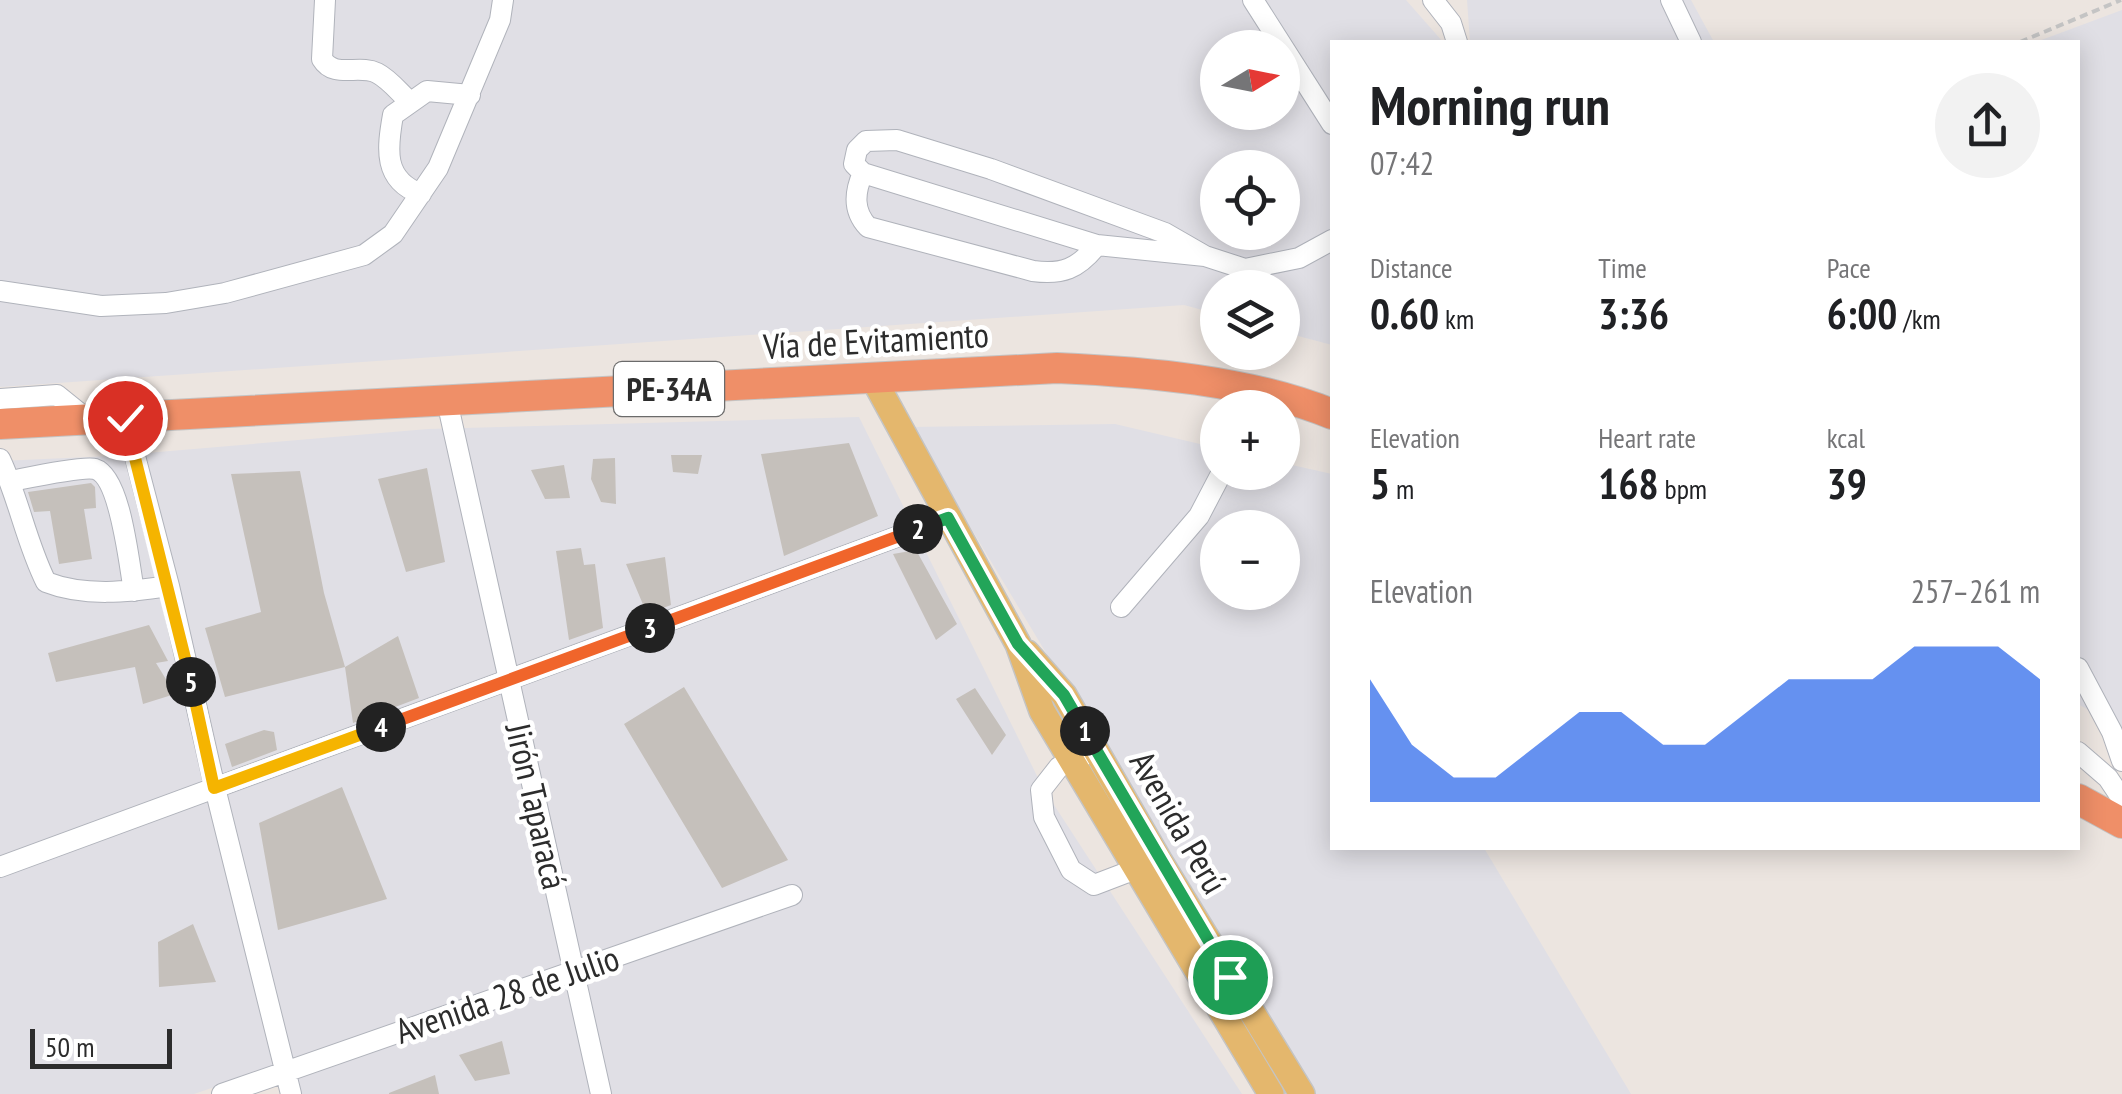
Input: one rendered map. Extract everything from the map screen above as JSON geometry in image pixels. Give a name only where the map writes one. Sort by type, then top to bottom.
[{"type":"highway","name":"Vía de Evitamiento","points":[[0,424],[1056,368],[1145,372],[1208,390]]},
{"type":"highway","name":"Vía de Evitamiento","points":[[1300,409],[1330,414]]},
{"type":"highway","points":[[2080,800],[2122,823]]},
{"type":"main road","name":"Avenida Perú","points":[[873,378],[1018,644],[1042,711],[1270,1094]]},
{"type":"main road","name":"Avenida Perú","points":[[1018,644],[1064,695],[1302,1094]]},
{"type":"street","points":[[324,0],[322,59],[326,66],[335,70],[371,70],[409,101]]},
{"type":"street","points":[[0,291],[101,306],[166,303],[364,256],[393,234],[438,168],[500,20],[503,0]]},
{"type":"street","points":[[1253,0],[1330,121]]},
{"type":"street","points":[[1433,0],[1457,40]]},
{"type":"street","points":[[1672,0],[1690,40]]},
{"type":"street","points":[[421,194],[407,189],[391,173],[388,144],[393,115],[427,91],[470,95]]},
{"type":"street","points":[[1205,256],[1097,245],[863,173],[854,164],[857,150],[866,141],[898,140],[991,169],[1165,233],[1205,256],[1245,269],[1300,258],[1330,241]]},
{"type":"street","points":[[863,173],[855,193],[860,218],[868,227],[1033,272],[1056,274],[1072,270],[1097,245]]},
{"type":"street","points":[[0,399],[57,395],[88,420]]},
{"type":"street","name":"Jirón Taparacá","points":[[447,401],[601,1094]]},
{"type":"street","points":[[125,418],[292,1094]]},
{"type":"street","points":[[0,459],[11,481],[32,554],[46,582],[67,590],[134,591],[169,586]]},
{"type":"street","points":[[108,477],[137,465]]},
{"type":"street","points":[[11,481],[93,468],[108,477],[116,496],[134,591]]},
{"type":"street","points":[[1121,607],[1199,516],[1213,490]]},
{"type":"street","points":[[0,866],[948,518]]},
{"type":"street","points":[[2080,672],[2112,732],[2122,761]]},
{"type":"street","points":[[1096,750],[1059,767],[1041,790],[1044,817],[1071,870],[1094,885],[1159,860]]},
{"type":"street","points":[[2080,754],[2108,778],[2122,799]]},
{"type":"street","name":"Avenida 28 de Julio","points":[[222,1094],[792,895]]},
{"type":"path","points":[[2025,40],[2121,0]]},
{"type":"shaded area","points":[[0,0],[1406,0],[1441,40],[1330,40],[1330,344],[1300,337],[1300,270],[1200,270],[1200,309],[1184,305],[0,387]]},
{"type":"shaded area","points":[[1467,0],[1691,0],[1713,40],[1470,40]]},
{"type":"shaded area","points":[[2122,10],[2122,729],[2080,705],[2080,40],[2041,40]]},
{"type":"shaded area","points":[[859,417],[1043,788],[1242,1094],[297,1094],[288,1062],[194,1094],[0,1094],[0,461],[111,456],[428,429]]},
{"type":"shaded area","points":[[1115,424],[1200,444],[1200,490],[1300,490],[1300,467],[1330,474],[1330,850],[1485,850],[1631,1094],[1312,1094],[910,427]]},
{"type":"building","points":[[849,443],[878,516],[784,556],[761,454]]},
{"type":"building","points":[[671,455],[702,455],[698,474],[673,472]]},
{"type":"building","points":[[615,458],[616,504],[601,502],[591,479],[593,459]]},
{"type":"building","points":[[564,465],[570,498],[545,499],[531,470]]},
{"type":"building","points":[[427,468],[445,562],[406,572],[378,479]]},
{"type":"building","points":[[300,471],[324,593],[345,667],[225,697],[205,628],[261,612],[231,474]]},
{"type":"building","points":[[91,483],[95,487],[96,508],[84,509],[92,559],[59,564],[50,511],[34,512],[28,492]]},
{"type":"building","points":[[581,548],[584,565],[595,564],[603,628],[569,640],[556,551]]},
{"type":"building","points":[[916,550],[957,624],[936,640],[893,554]]},
{"type":"building","points":[[665,557],[671,605],[647,614],[626,564]]},
{"type":"building","points":[[149,625],[168,661],[156,663],[175,694],[143,704],[135,667],[56,682],[48,653]]},
{"type":"building","points":[[398,636],[419,698],[353,723],[345,667]]},
{"type":"building","points":[[684,687],[788,860],[722,888],[624,724]]},
{"type":"building","points":[[975,688],[1006,735],[992,755],[956,699]]},
{"type":"building","points":[[264,730],[274,732],[277,750],[232,767],[225,744]]},
{"type":"building","points":[[342,787],[387,899],[278,930],[259,823]]},
{"type":"building","points":[[193,924],[216,982],[159,987],[158,942]]},
{"type":"building","points":[[502,1041],[510,1074],[475,1081],[459,1055]]},
{"type":"building","points":[[435,1075],[439,1094],[389,1094],[389,1093]]},
{"type":"route","points":[[125,418],[169,586],[214,788],[948,518],[1018,644],[1064,695],[1230,977]]}]
